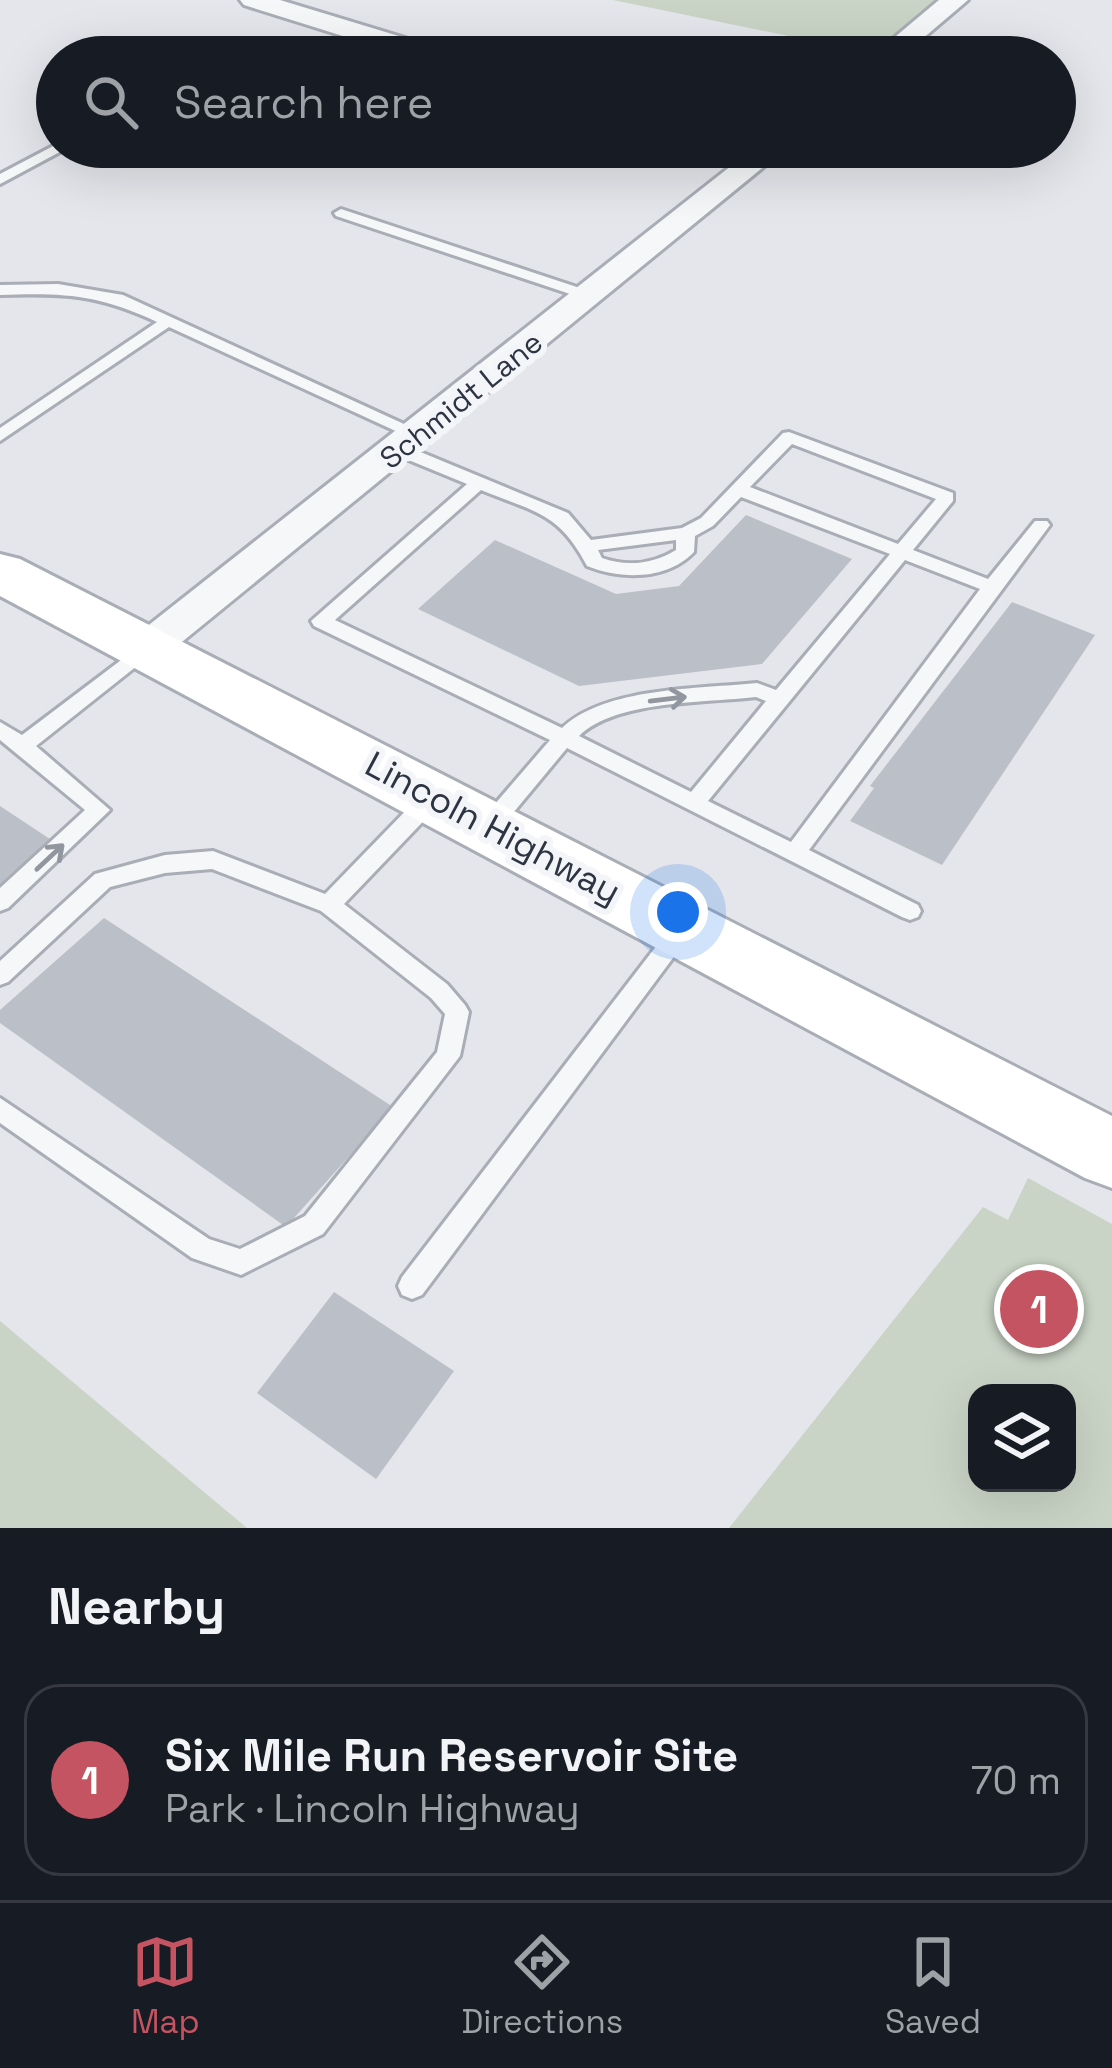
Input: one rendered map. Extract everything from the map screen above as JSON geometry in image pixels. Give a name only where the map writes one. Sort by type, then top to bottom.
[{"type":"main road","name":"Lincoln Highway","points":[[0,572],[1112,1154]]},
{"type":"street","points":[[253,0],[370,36]]},
{"type":"street","points":[[910,36],[955,0]]},
{"type":"street","name":"Schmidt Lane","points":[[146,649],[747,168]]},
{"type":"lane","points":[[0,180],[36,161]]},
{"type":"lane","points":[[341,213],[590,296]]},
{"type":"lane","points":[[0,290],[58,289],[118,298],[409,442],[479,483],[562,517],[594,562],[611,571],[672,563],[685,552],[686,533],[707,522],[788,437],[947,497],[693,804]]},
{"type":"lane","points":[[0,436],[168,321]]},
{"type":"lane","points":[[479,483],[321,621],[910,911]]},
{"type":"lane","points":[[738,489],[992,587]]},
{"type":"lane","points":[[794,855],[1041,525]]},
{"type":"lane","points":[[22,746],[146,649]]},
{"type":"lane","points":[[329,905],[585,718],[635,704],[757,690],[780,699]]},
{"type":"lane","points":[[0,729],[99,810],[0,902]]},
{"type":"lane","points":[[0,975],[103,880],[153,867],[213,860],[329,905],[439,991],[457,1012],[448,1056],[314,1225],[241,1262],[201,1249],[0,1109]]},
{"type":"lane","points":[[412,1286],[682,929]]},
{"type":"green space","points":[[613,0],[948,0],[904,36],[788,36]]},
{"type":"green space","points":[[1028,1178],[1112,1224],[1112,1528],[729,1528],[983,1207],[1008,1220]]},
{"type":"green space","points":[[0,1321],[247,1528],[0,1528]]},
{"type":"building","points":[[746,515],[852,559],[762,664],[579,686],[418,609],[495,540],[616,594],[679,586]]},
{"type":"building","points":[[1012,602],[1095,635],[942,865],[850,821],[874,788],[870,786]]},
{"type":"building","points":[[0,806],[56,843],[0,889]]},
{"type":"building","points":[[104,918],[393,1107],[286,1227],[0,1023],[0,1010]]},
{"type":"building","points":[[334,1292],[454,1371],[376,1479],[257,1393]]},
{"type":"place","name":"Six Mile Run Reservoir Site","points":[[1039,1309]]}]
